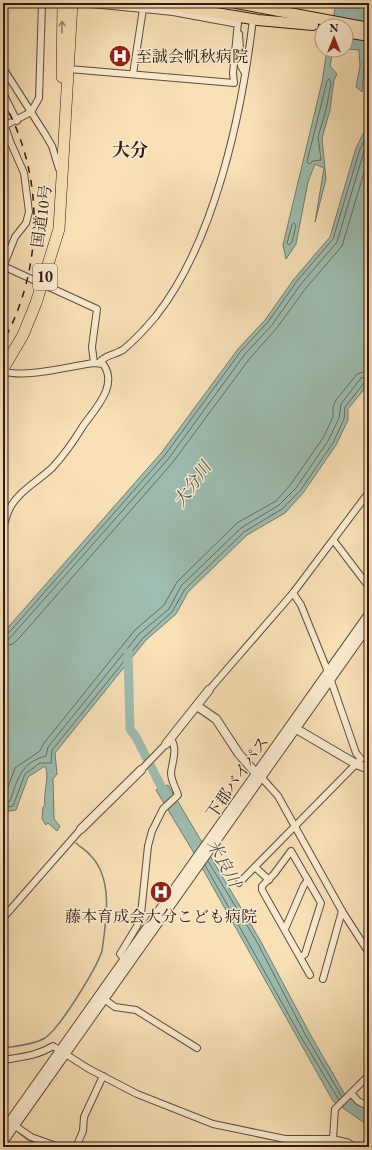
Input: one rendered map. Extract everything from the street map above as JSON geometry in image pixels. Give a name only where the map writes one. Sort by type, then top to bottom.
[{"type":"highway","name":"国道10号","points":[[62,178],[63,3]]},
{"type":"highway","name":"国道10号","points":[[3,370],[23,335],[43,283],[59,229],[72,3]]},
{"type":"main road","points":[[156,3],[259,13],[314,23]]},
{"type":"main road","points":[[197,3],[314,23]]},
{"type":"main road","points":[[236,3],[259,13]]},
{"type":"main road","points":[[354,27],[369,28]]},
{"type":"main road","points":[[354,33],[369,36]]},
{"type":"street","points":[[42,3],[40,91],[37,104],[31,112],[17,121],[4,124],[24,173],[29,212],[26,223],[15,237],[3,266],[97,309],[92,347],[96,363]]},
{"type":"street","points":[[133,74],[143,9],[139,3]]},
{"type":"street","points":[[90,4],[173,12],[238,24]]},
{"type":"street","points":[[96,363],[123,349],[143,331],[156,315],[185,268],[200,237],[218,186],[233,134],[259,13]]},
{"type":"street","points":[[238,24],[238,22],[241,66],[245,73]]},
{"type":"street","points":[[69,69],[234,83],[233,73],[238,24]]},
{"type":"street","points":[[3,68],[52,146],[62,178]]},
{"type":"street","points":[[3,93],[17,121]]},
{"type":"street","points":[[3,370],[9,373],[32,373],[96,363],[103,364],[108,370],[105,393],[97,408],[74,442],[52,468],[29,486],[9,509],[3,528]]},
{"type":"street","points":[[3,918],[81,829],[169,742],[209,690],[293,593],[334,541],[369,492]]},
{"type":"street","points":[[334,541],[355,571],[369,587]]},
{"type":"street","points":[[239,883],[361,759],[356,753],[329,676],[301,605],[293,593]]},
{"type":"street","name":"下郡バイパス","points":[[196,865],[294,727],[369,614]]},
{"type":"street","name":"下郡バイパス","points":[[329,676],[369,625]]},
{"type":"street","points":[[197,706],[216,719],[236,750],[278,796],[342,911],[369,953]]},
{"type":"street","points":[[294,727],[356,764],[369,769]]},
{"type":"street","points":[[124,960],[120,954],[137,926],[141,914],[150,838],[161,813],[178,795],[171,775],[174,744],[169,742]]},
{"type":"street","points":[[301,957],[305,954],[321,903],[291,851],[269,880],[262,886],[262,890],[310,975]]},
{"type":"street","points":[[3,1142],[12,1124],[63,1052],[124,960],[196,865]]},
{"type":"street","points":[[63,1052],[104,999],[196,865]]},
{"type":"street","points":[[255,867],[269,880]]},
{"type":"street","points":[[285,929],[304,885],[308,880]]},
{"type":"street","points":[[323,979],[342,911]]},
{"type":"street","points":[[104,999],[115,1007],[136,1010],[197,1048]]},
{"type":"street","points":[[3,1060],[30,1056],[43,1052],[53,1046],[103,1076],[138,1094],[213,1124],[285,1139],[333,1139],[349,1143],[353,1147]]},
{"type":"street","points":[[333,1139],[335,1109],[369,1075]]},
{"type":"street","points":[[76,1147],[83,1131],[84,1117],[103,1076]]},
{"type":"street","points":[[351,1093],[358,1101],[369,1107]]},
{"type":"street","points":[[3,1131],[12,1124]]},
{"type":"street","points":[[12,1124],[31,1137],[60,1147]]},
{"type":"water","points":[[336,3],[369,3],[362,92],[356,87],[360,66],[359,50],[354,50],[354,18],[333,18]]},
{"type":"water","points":[[326,58],[332,58],[330,66],[337,74],[334,80],[330,110],[322,138],[326,179],[315,222],[324,168],[315,164],[308,182],[296,244],[286,259],[283,245],[322,82]]},
{"type":"water","name":"大分川","points":[[369,122],[369,383],[348,409],[348,420],[336,445],[303,493],[285,513],[247,535],[188,592],[176,614],[146,640],[55,753],[57,774],[53,779],[54,819],[60,826],[57,831],[48,823],[46,825],[42,819],[47,780],[45,766],[28,777],[16,810],[3,812],[3,633],[162,452],[238,349],[265,320],[294,279],[330,237],[356,148]]},
{"type":"water","points":[[168,785],[260,940],[310,1034],[344,1093],[369,1112],[369,1126],[333,1101],[191,848],[156,790]]},
{"type":"waterway","name":"米良川","points":[[128,653],[130,729],[136,737],[167,798]]},
{"type":"waterway","points":[[3,1048],[35,1042],[45,1038],[52,1032],[77,998],[93,971],[102,951],[106,914],[103,876],[98,865],[90,855],[76,843]]},
{"type":"waterway","points":[[19,1133],[28,1140],[39,1143]]},
{"type":"railway","points":[[3,101],[17,130],[26,159],[32,190],[34,222],[32,253],[26,284],[16,313],[3,342]]},
{"type":"place","name":"至誠会帆秋病院","points":[[120,56]]},
{"type":"place","name":"藤本育成会大分こども病院","points":[[161,892]]},
{"type":"district","name":"大分","points":[[130,150]]}]
